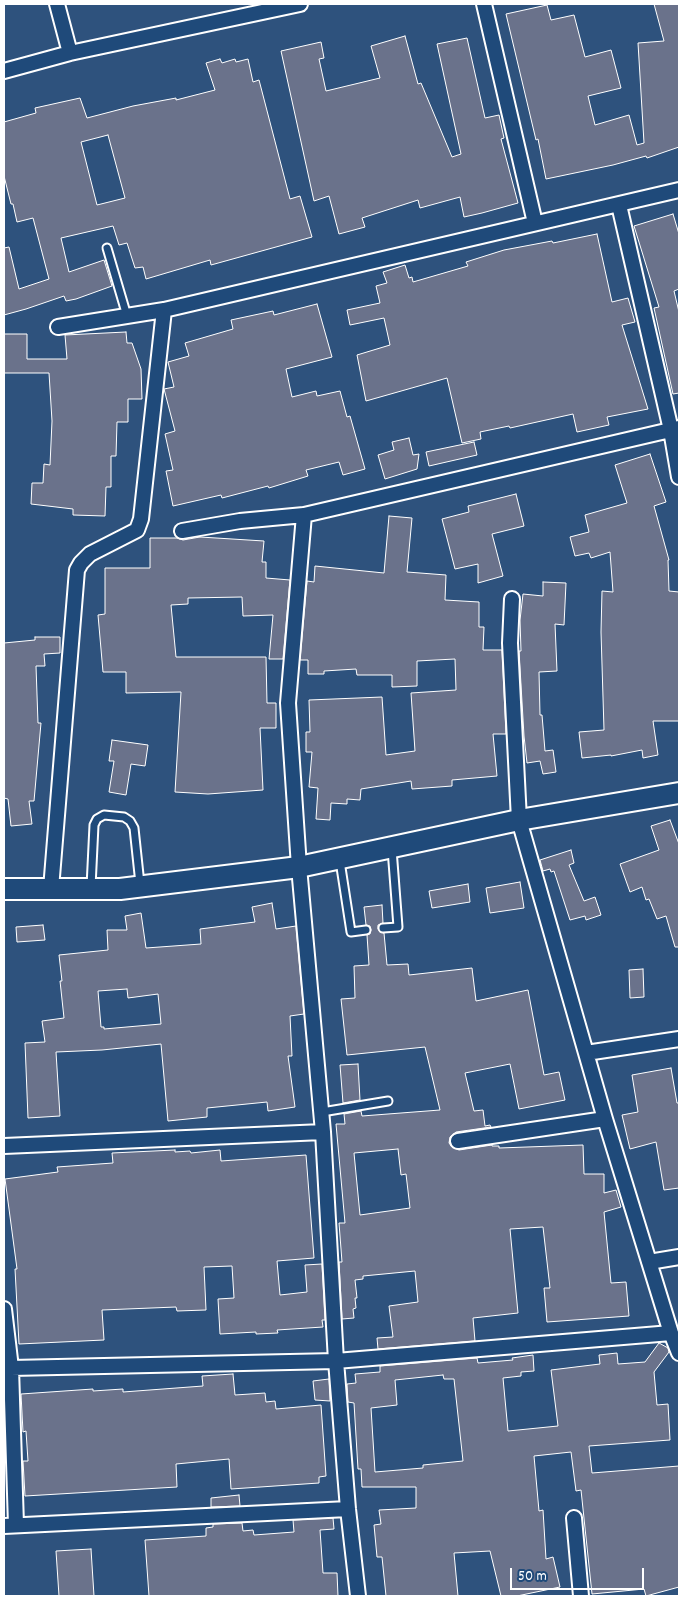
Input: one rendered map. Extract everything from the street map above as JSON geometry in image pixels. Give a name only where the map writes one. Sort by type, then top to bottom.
[{"type":"main road","points":[[4,889],[91,890],[140,887],[299,867],[519,820],[679,793]]},
{"type":"street","points":[[57,4],[70,53]]},
{"type":"street","points":[[4,71],[70,53],[278,6],[300,4]]},
{"type":"street","points":[[484,4],[535,223]]},
{"type":"street","points":[[58,327],[164,310],[679,190]]},
{"type":"street","points":[[619,205],[675,429],[679,477]]},
{"type":"street","points":[[51,889],[77,570],[90,554],[137,530],[141,520],[164,310]]},
{"type":"street","points":[[182,531],[240,521],[304,516],[675,429]]},
{"type":"street","points":[[304,516],[288,703],[299,867],[324,1132],[336,1361],[348,1509],[358,1596]]},
{"type":"street","points":[[512,599],[510,643],[519,820],[605,1119],[671,1333],[679,1353]]},
{"type":"street","points":[[586,1053],[679,1039]]},
{"type":"street","points":[[458,1141],[605,1119]]},
{"type":"street","points":[[4,1146],[324,1132]]},
{"type":"street","points":[[649,1262],[679,1258]]},
{"type":"street","points":[[4,1309],[11,1368],[10,1526],[348,1509]]},
{"type":"street","points":[[11,1368],[336,1361],[671,1333]]},
{"type":"street","points":[[574,1518],[581,1596]]},
{"type":"lane","points":[[106,248],[127,316]]},
{"type":"lane","points":[[91,890],[94,824],[97,818],[104,815],[124,817],[130,821],[134,828],[140,887]]},
{"type":"lane","points":[[383,928],[398,927],[392,848]]},
{"type":"lane","points":[[339,857],[351,932],[366,930]]},
{"type":"lane","points":[[322,1112],[388,1101]]},
{"type":"building","points":[[654,4],[679,4],[679,147],[647,158],[646,156],[546,179],[538,139],[536,140],[506,14],[547,5],[551,20],[574,15],[585,57],[611,50],[621,88],[588,96],[595,125],[629,115],[637,145],[644,143],[638,43],[664,41]]},
{"type":"building","points":[[405,36],[418,84],[421,83],[452,157],[461,154],[437,44],[467,38],[485,118],[499,115],[504,138],[501,139],[518,203],[464,217],[460,197],[420,208],[418,200],[362,218],[365,227],[339,234],[329,196],[314,201],[281,51],[321,42],[324,58],[319,59],[326,91],[380,78],[371,46]]},
{"type":"building","points":[[220,59],[222,63],[235,59],[236,62],[248,59],[253,82],[259,80],[290,199],[300,196],[312,237],[211,265],[210,260],[146,279],[143,267],[135,268],[127,243],[119,245],[113,226],[61,238],[69,272],[104,260],[112,286],[76,299],[66,301],[64,296],[4,315],[4,248],[9,247],[19,289],[49,279],[33,218],[17,222],[13,204],[11,204],[4,176],[4,122],[36,113],[35,108],[80,98],[87,118],[133,106],[176,98],[176,100],[215,90],[206,63]],"holes":[[[108,135],[125,198],[97,205],[81,142]]]},
{"type":"building","points":[[673,214],[679,234],[679,289],[674,291],[679,312],[679,393],[673,394],[654,308],[659,307],[634,226]]},
{"type":"building","points":[[597,234],[612,302],[628,298],[635,322],[622,325],[648,409],[607,417],[609,425],[577,432],[573,414],[510,428],[509,426],[480,432],[481,439],[462,443],[447,378],[366,401],[357,355],[390,345],[384,318],[350,325],[347,310],[380,303],[376,286],[387,283],[383,272],[405,265],[409,278],[412,277],[413,282],[468,266],[466,262],[504,250]]},
{"type":"building","points":[[317,304],[332,357],[286,369],[292,397],[316,391],[317,396],[340,391],[347,417],[350,416],[365,469],[343,475],[339,462],[306,470],[308,476],[269,488],[268,486],[222,498],[221,495],[173,506],[166,471],[173,470],[165,434],[175,431],[164,389],[174,387],[168,362],[189,356],[185,343],[233,329],[231,320],[273,311],[274,315]]},
{"type":"building","points":[[126,332],[127,343],[132,343],[141,369],[142,399],[128,399],[128,422],[117,422],[116,456],[111,456],[111,487],[106,487],[105,516],[73,515],[73,509],[31,504],[32,483],[43,483],[44,464],[50,465],[52,421],[49,373],[4,373],[4,334],[27,334],[27,359],[67,359],[65,335]]},
{"type":"building","points":[[409,438],[413,455],[419,454],[417,469],[385,479],[378,455],[394,450],[392,442]]},
{"type":"building","points":[[474,442],[477,455],[429,466],[426,452]]},
{"type":"building","points":[[650,454],[666,502],[654,506],[669,560],[669,591],[679,592],[679,721],[653,721],[658,755],[643,758],[642,750],[611,756],[582,758],[579,732],[604,730],[601,632],[602,591],[613,592],[610,552],[591,558],[589,553],[575,556],[570,537],[589,532],[585,515],[627,503],[615,465]]},
{"type":"building","points":[[516,494],[524,526],[492,534],[503,576],[478,583],[478,564],[455,569],[442,519],[469,512],[468,506]]},
{"type":"building","points":[[389,516],[412,518],[407,572],[446,575],[445,600],[479,602],[479,627],[484,627],[483,650],[502,650],[506,734],[493,734],[497,776],[452,780],[452,786],[412,789],[411,781],[361,789],[360,800],[347,799],[347,804],[331,803],[330,820],[316,819],[318,788],[309,787],[312,752],[306,752],[306,732],[310,732],[309,700],[382,697],[386,755],[415,751],[411,693],[456,690],[455,659],[417,661],[417,686],[392,687],[392,675],[357,675],[356,669],[324,671],[324,674],[308,674],[308,660],[300,660],[307,581],[314,582],[315,566],[384,573]]},
{"type":"building","points":[[200,537],[264,541],[262,562],[266,562],[266,578],[290,580],[283,659],[269,659],[273,615],[243,616],[242,597],[188,598],[188,604],[171,605],[176,657],[266,657],[267,703],[276,703],[276,728],[260,728],[263,790],[208,794],[175,792],[181,692],[126,693],[126,672],[103,672],[98,615],[105,614],[105,568],[150,568],[150,538],[177,538],[183,540]]},
{"type":"building","points":[[543,582],[566,583],[564,625],[555,624],[557,671],[539,672],[540,715],[542,715],[545,751],[553,750],[556,772],[543,774],[540,761],[527,763],[519,651],[521,651],[520,620],[523,594],[543,596]]},
{"type":"building","points":[[35,637],[60,637],[60,653],[44,654],[45,666],[36,666],[38,723],[41,723],[34,801],[29,801],[32,824],[11,826],[8,799],[4,798],[4,643],[35,640]]},
{"type":"building","points":[[112,740],[148,745],[145,766],[131,764],[126,795],[109,792],[114,761],[109,761]]},
{"type":"building","points":[[670,820],[679,844],[679,947],[675,947],[666,916],[657,919],[649,899],[646,900],[642,887],[630,892],[620,864],[659,850],[651,826]]},
{"type":"building","points":[[571,850],[574,863],[569,865],[584,901],[595,897],[601,915],[586,920],[585,916],[570,920],[554,871],[551,872],[550,869],[543,871],[540,860]]},
{"type":"building","points":[[520,882],[524,908],[490,913],[486,888]]},
{"type":"building","points":[[468,884],[470,902],[432,908],[429,891]]},
{"type":"building","points":[[272,903],[276,929],[296,926],[304,1014],[290,1016],[292,1056],[288,1056],[295,1107],[268,1111],[267,1102],[207,1108],[207,1117],[168,1121],[161,1044],[102,1050],[56,1052],[60,1116],[28,1118],[25,1043],[45,1042],[42,1021],[64,1018],[59,955],[108,950],[107,930],[127,930],[125,916],[141,913],[146,948],[201,944],[200,929],[255,922],[252,907]],"holes":[[[127,989],[128,998],[158,994],[161,1024],[104,1029],[104,1027],[101,1027],[98,991]]]},
{"type":"building","points":[[382,905],[383,923],[378,925],[378,929],[384,933],[387,965],[408,964],[409,975],[472,968],[476,1001],[528,990],[544,1075],[559,1072],[565,1100],[519,1109],[510,1064],[465,1073],[474,1111],[483,1110],[485,1126],[490,1125],[491,1127],[456,1132],[450,1137],[449,1143],[452,1147],[459,1150],[492,1145],[499,1146],[499,1148],[583,1145],[584,1174],[604,1174],[604,1193],[616,1190],[621,1207],[604,1212],[611,1283],[626,1282],[629,1316],[547,1322],[544,1288],[550,1288],[543,1227],[510,1229],[518,1313],[473,1318],[475,1341],[378,1349],[377,1338],[393,1337],[389,1306],[418,1302],[415,1271],[363,1276],[363,1279],[355,1280],[357,1298],[355,1298],[356,1308],[353,1309],[354,1318],[342,1319],[339,1262],[342,1262],[339,1223],[345,1223],[336,1124],[345,1124],[344,1114],[361,1111],[362,1116],[440,1110],[425,1047],[347,1055],[341,999],[355,998],[354,966],[369,965],[367,935],[370,934],[371,930],[370,926],[366,925],[364,907]],"holes":[[[398,1149],[401,1175],[406,1174],[410,1208],[360,1215],[354,1153]]]},
{"type":"building","points":[[43,925],[45,940],[17,942],[16,927]]},
{"type":"building","points":[[643,969],[644,997],[630,998],[629,970]]},
{"type":"building","points":[[358,1064],[360,1100],[343,1103],[340,1065]]},
{"type":"building","points":[[671,1068],[677,1103],[679,1103],[679,1188],[664,1190],[656,1142],[630,1149],[622,1115],[638,1112],[632,1075]]},
{"type":"building","points":[[175,1150],[175,1152],[190,1151],[191,1153],[220,1150],[221,1161],[306,1155],[314,1258],[277,1261],[280,1295],[307,1292],[305,1265],[322,1264],[325,1320],[322,1320],[323,1327],[277,1330],[278,1333],[220,1334],[218,1299],[234,1298],[232,1266],[204,1267],[206,1310],[177,1311],[176,1307],[102,1310],[104,1340],[19,1344],[15,1269],[17,1269],[5,1179],[58,1172],[57,1167],[113,1163],[112,1153]]},
{"type":"building","points":[[659,1343],[668,1348],[669,1352],[654,1372],[657,1405],[668,1404],[670,1440],[589,1446],[592,1473],[679,1466],[679,1587],[646,1596],[644,1589],[592,1594],[581,1490],[576,1491],[571,1452],[534,1456],[539,1511],[543,1510],[546,1559],[553,1557],[560,1587],[517,1596],[501,1596],[490,1551],[454,1553],[458,1596],[386,1596],[382,1557],[377,1557],[374,1525],[381,1524],[379,1510],[416,1508],[416,1487],[362,1487],[361,1469],[358,1469],[354,1403],[348,1402],[347,1384],[356,1383],[355,1374],[380,1372],[380,1366],[477,1358],[478,1363],[513,1360],[512,1358],[533,1355],[534,1371],[521,1372],[521,1376],[503,1378],[508,1431],[558,1426],[551,1370],[600,1364],[599,1355],[617,1353],[618,1364],[645,1362]],"holes":[[[443,1375],[444,1379],[454,1379],[463,1461],[423,1465],[423,1468],[375,1472],[371,1408],[397,1405],[395,1380]]]},
{"type":"building","points":[[233,1374],[235,1395],[265,1393],[266,1402],[275,1401],[276,1409],[321,1405],[326,1476],[319,1477],[319,1483],[231,1489],[229,1459],[176,1464],[177,1487],[25,1496],[23,1461],[28,1461],[26,1431],[23,1432],[21,1394],[93,1389],[93,1391],[123,1389],[123,1392],[203,1386],[202,1376]]},
{"type":"building","points":[[329,1379],[330,1401],[315,1400],[313,1381]]},
{"type":"building","points":[[239,1495],[240,1506],[211,1507],[211,1498]]},
{"type":"building","points":[[333,1518],[334,1529],[320,1530],[323,1573],[337,1573],[338,1596],[149,1596],[145,1540],[206,1536],[206,1528],[213,1527],[213,1524],[242,1523],[243,1531],[253,1530],[254,1535],[294,1532],[293,1520]]},
{"type":"building","points":[[91,1549],[94,1596],[59,1596],[56,1551]]}]
